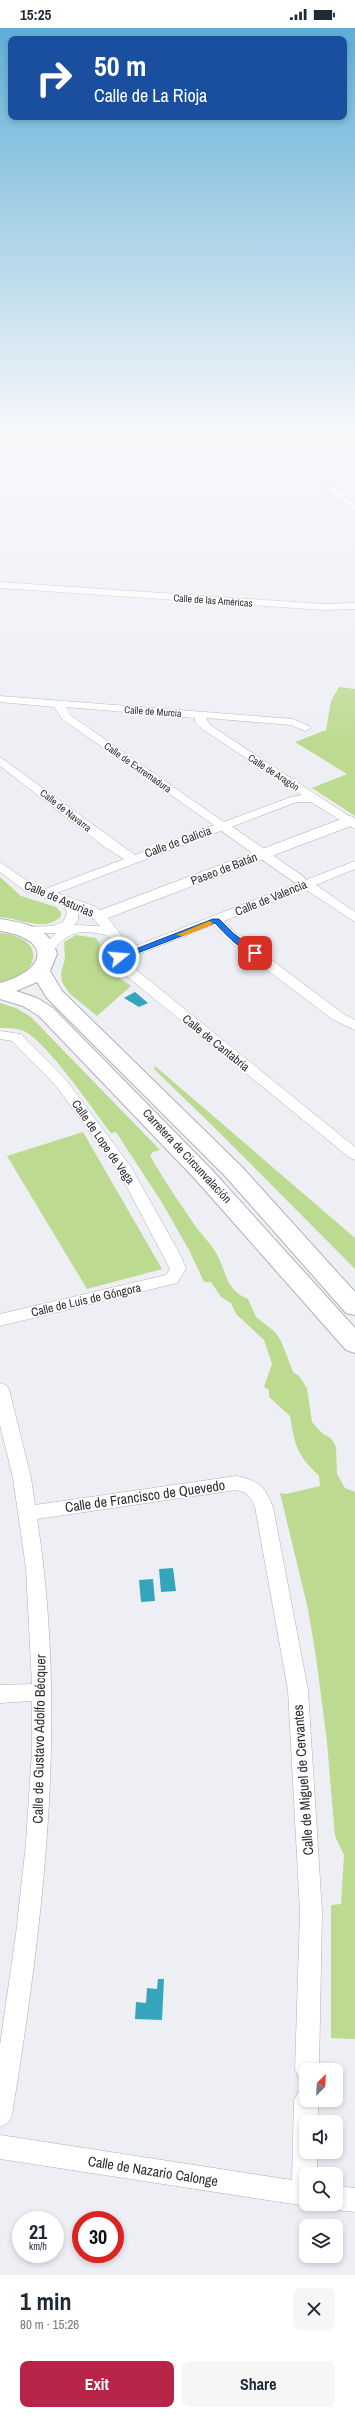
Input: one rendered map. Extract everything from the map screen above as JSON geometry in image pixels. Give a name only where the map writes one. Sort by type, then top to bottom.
[{"type":"main road","points":[[0,925],[26,930],[36,935],[47,949],[46,964],[41,972],[29,980],[0,991]]},
{"type":"main road","name":"Carretera de Circunvalación","points":[[41,972],[54,994],[234,1172],[355,1307]]},
{"type":"main road","name":"Carretera de Circunvalación","points":[[0,991],[30,1002],[46,1012],[153,1119],[306,1286],[355,1344]]},
{"type":"street","name":"Calle de las Américas","points":[[0,585],[324,607],[355,606]]},
{"type":"street","name":"Calle de Murcia","points":[[0,699],[293,722],[305,728]]},
{"type":"street","name":"Calle de Extremadura","points":[[58,704],[66,717],[304,882]]},
{"type":"street","name":"Calle de Aragón","points":[[200,714],[201,722],[206,727],[313,798],[319,799],[352,823]]},
{"type":"street","name":"Calle de Navarra","points":[[0,760],[110,845],[132,859]]},
{"type":"street","name":"Calle de Galicia","points":[[44,894],[132,859],[225,828],[295,799],[313,798]]},
{"type":"street","name":"Paseo de Batán","points":[[99,916],[263,854],[352,823]]},
{"type":"street","name":"Calle de Valencia","points":[[119,957],[216,920],[304,882],[355,865]]},
{"type":"street","name":"Calle de Asturias","points":[[0,866],[19,882],[44,894],[89,909],[99,916]]},
{"type":"street","points":[[304,882],[355,918]]},
{"type":"street","points":[[26,930],[44,931],[65,926],[72,921],[74,915],[70,903]]},
{"type":"street","name":"Calle de Cantabria","points":[[99,916],[113,933],[120,948],[119,957],[124,967],[355,1155]]},
{"type":"street","points":[[216,920],[230,935],[337,1016],[355,1026]]},
{"type":"street","points":[[47,949],[64,931],[76,928],[95,928],[113,933]]},
{"type":"street","name":"Calle de Lope de Vega","points":[[0,1035],[16,1037],[29,1048],[62,1084],[126,1170],[173,1256],[178,1269],[171,1279]]},
{"type":"street","name":"Calle de Luis de Góngora","points":[[0,1320],[171,1279]]},
{"type":"street","name":"Calle de Gustavo Adolfo Bécquer","points":[[0,1389],[28,1513],[38,1600],[41,1692],[41,1793],[35,1867],[0,2115]]},
{"type":"street","name":"Calle de Francisco de Quevedo","points":[[28,1513],[236,1483],[250,1486],[259,1495]]},
{"type":"street","name":"Calle de Miguel de Cervantes","points":[[259,1495],[264,1507],[274,1554],[298,1690],[311,1912],[307,2063]]},
{"type":"street","points":[[0,1694],[41,1692]]},
{"type":"street","points":[[305,2167],[306,2107]]},
{"type":"street","name":"Calle de Nazario Calonge","points":[[0,2147],[299,2193]]},
{"type":"street","points":[[343,2199],[355,2200]]},
{"type":"green space","points":[[339,687],[355,689],[355,816],[312,788],[347,774],[295,742],[326,730],[331,701]]},
{"type":"green space","points":[[0,877],[21,896],[56,907],[61,912],[61,916],[55,921],[40,924],[0,917]]},
{"type":"green space","points":[[0,933],[15,936],[25,941],[32,948],[33,956],[31,964],[25,972],[14,978],[0,982]]},
{"type":"green space","points":[[76,935],[96,938],[100,944],[100,958],[108,969],[131,986],[97,1016],[70,994],[62,982],[61,973],[65,959],[64,942]]},
{"type":"green space","points":[[0,1003],[16,1008],[31,1017],[160,1150],[153,1152],[150,1156],[166,1183],[196,1227],[215,1251],[234,1290],[248,1299],[256,1317],[275,1332],[281,1341],[293,1372],[299,1376],[307,1388],[312,1422],[323,1434],[331,1438],[336,1447],[337,1474],[345,1488],[355,1492],[355,2039],[331,2038],[331,1905],[341,1904],[344,1855],[335,1836],[327,1742],[308,1609],[280,1493],[286,1494],[320,1486],[319,1476],[305,1461],[298,1449],[293,1435],[290,1416],[269,1397],[269,1390],[264,1387],[272,1364],[264,1340],[236,1314],[231,1303],[221,1297],[211,1282],[204,1282],[189,1250],[161,1201],[116,1132],[111,1133],[57,1062],[34,1038],[24,1031],[0,1028]]},
{"type":"green space","points":[[155,1066],[355,1238],[355,1269],[154,1069]]},
{"type":"green space","points":[[83,1132],[162,1269],[87,1289],[7,1156]]},
{"type":"water","points":[[135,992],[148,1003],[139,1007],[124,998]]},
{"type":"water","points":[[173,1568],[176,1591],[161,1592],[159,1569]]},
{"type":"water","points":[[153,1579],[155,1601],[141,1602],[139,1580]]},
{"type":"water","points":[[158,1979],[164,1979],[162,2020],[135,2019],[136,2002],[146,2003],[147,1988],[157,1989]]},
{"type":"slow traffic","points":[[180,935],[209,923]]},
{"type":"route","points":[[119,957],[134,953],[216,920],[230,935],[255,953]]}]
